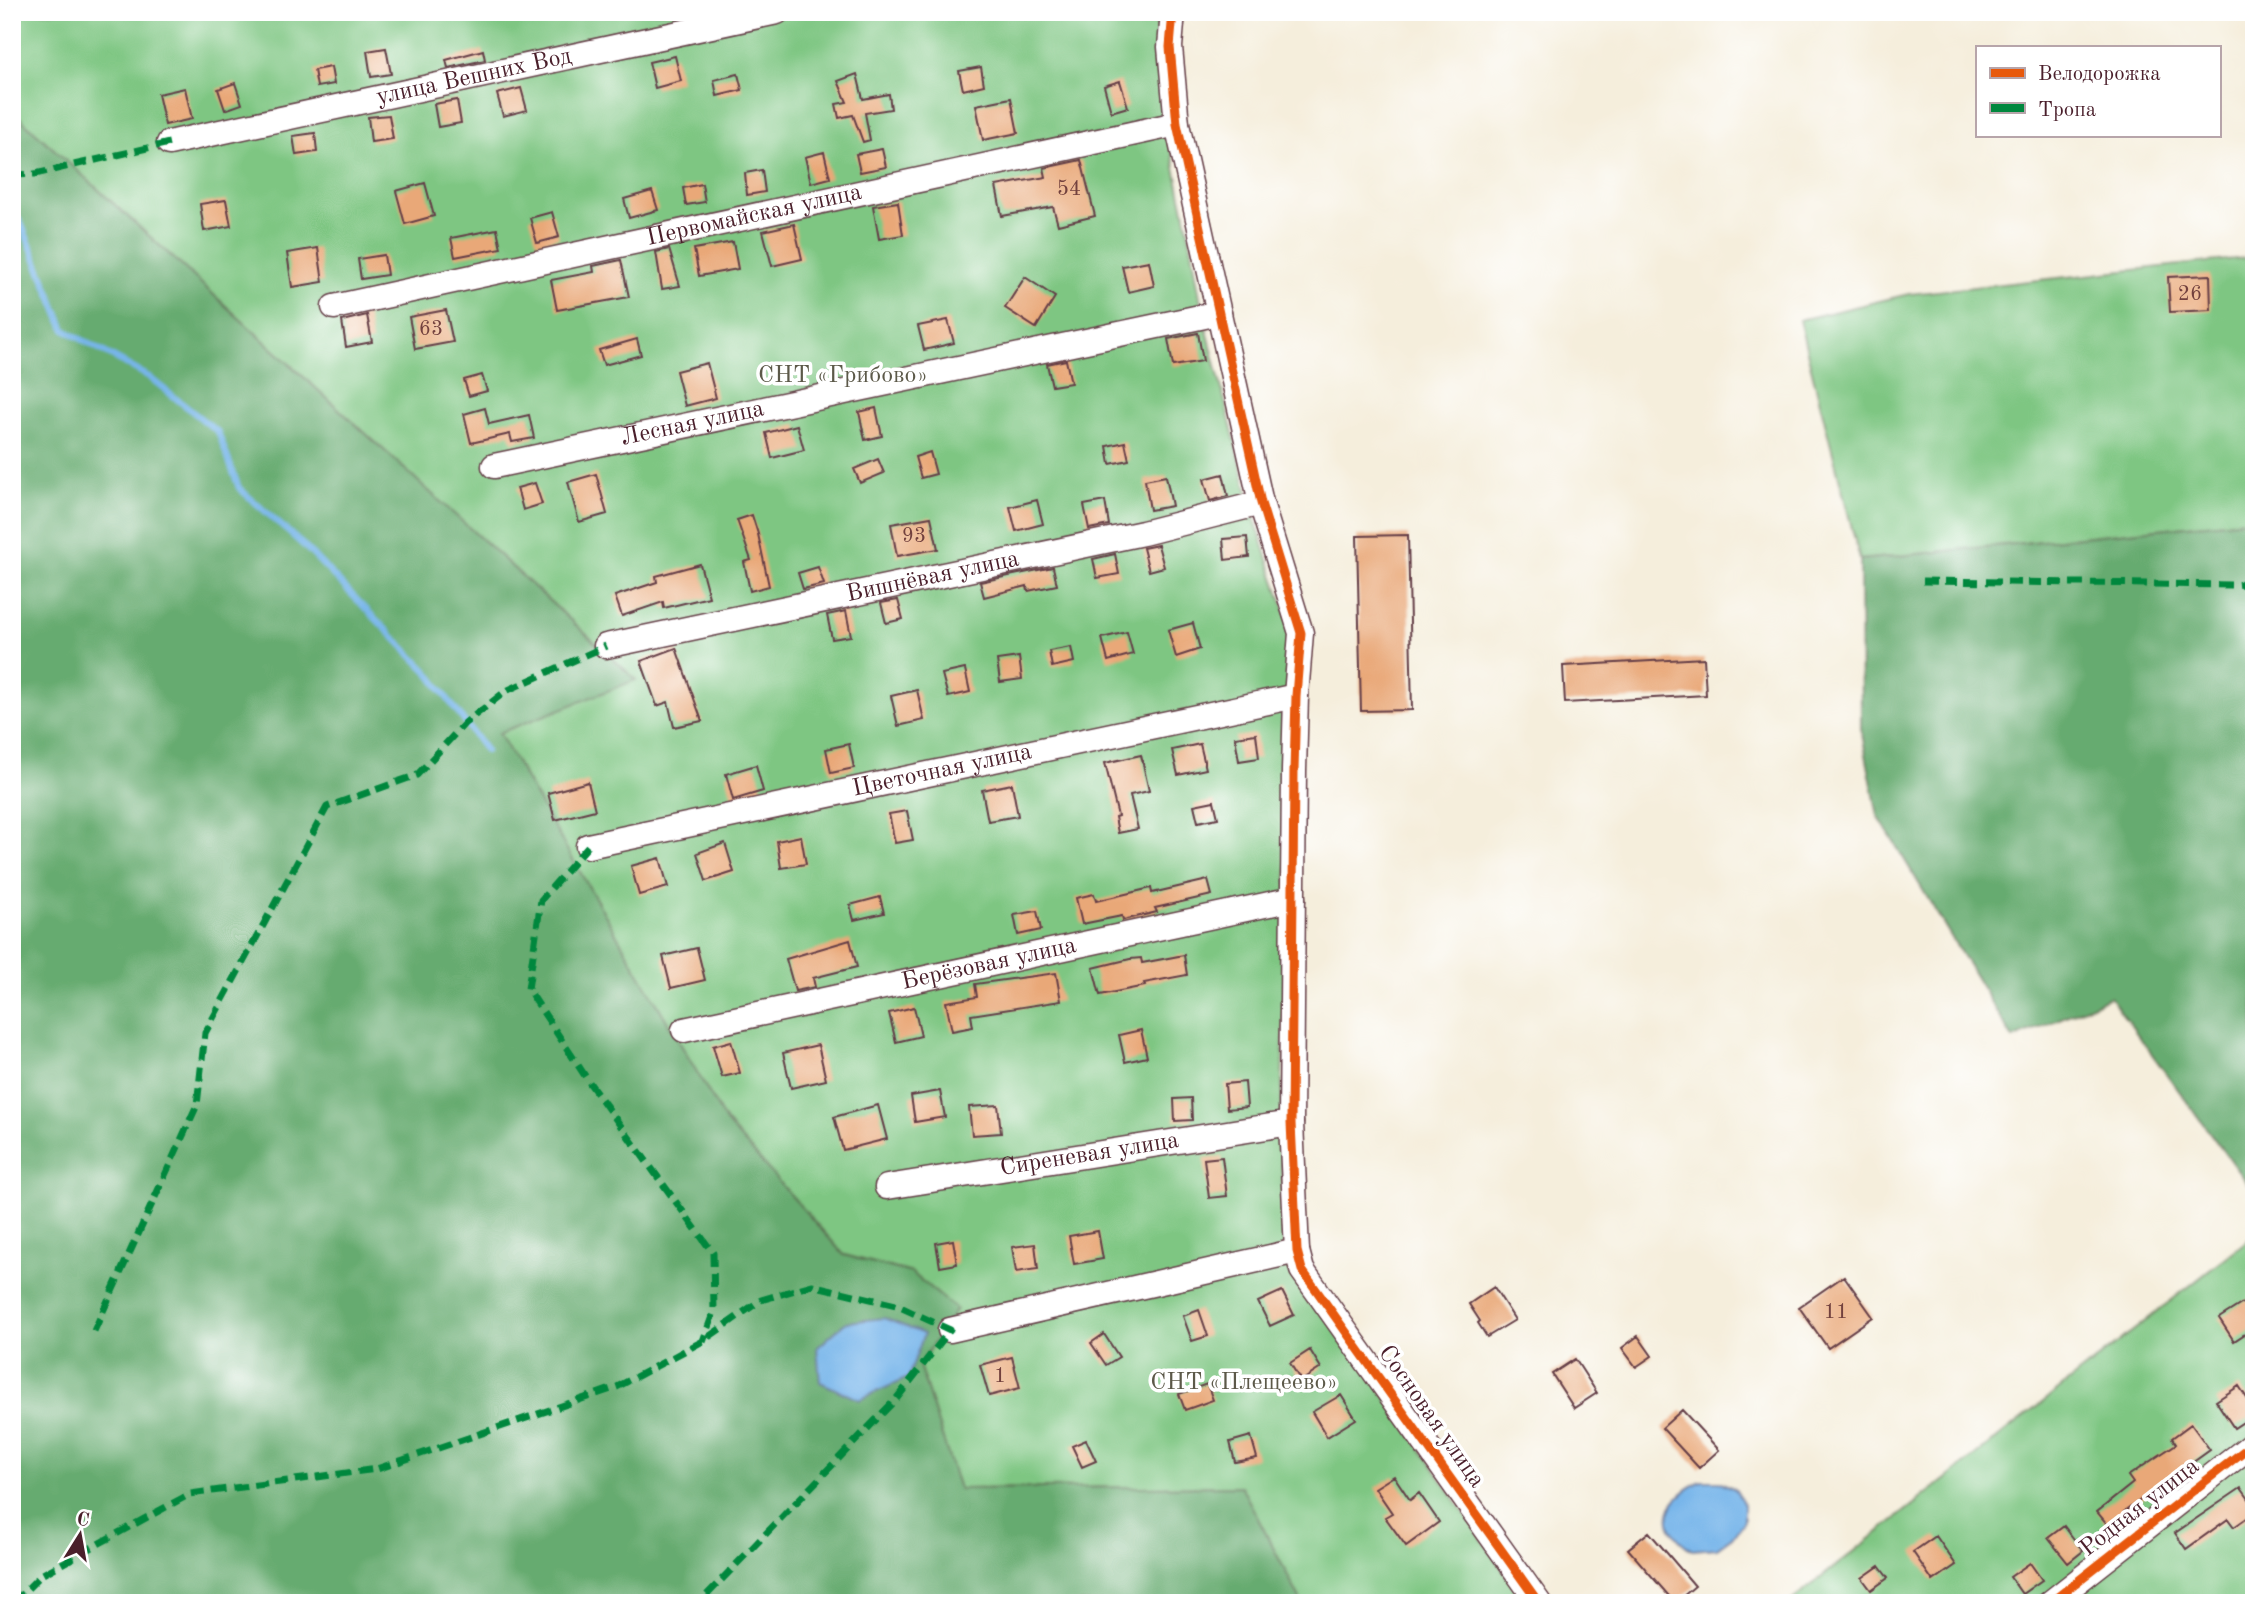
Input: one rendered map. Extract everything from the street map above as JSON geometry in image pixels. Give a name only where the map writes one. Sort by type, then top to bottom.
[{"type":"street","name":"улица Вешних Вод","points":[[169,143],[777,12]]},
{"type":"street","points":[[950,1330],[1297,1251],[1291,1123],[1296,696],[1301,633],[1261,503],[1177,124],[1170,47],[1172,12]]},
{"type":"street","name":"Первомайская улица","points":[[334,307],[1177,124]]},
{"type":"street","name":"Лесная улица","points":[[494,466],[1219,313]]},
{"type":"street","name":"Вишнёвая улица","points":[[606,646],[1143,533],[1261,503]]},
{"type":"street","name":"Цветочная улица","points":[[588,846],[1296,696]]},
{"type":"street","name":"Берёзовая улица","points":[[684,1030],[1293,899]]},
{"type":"street","name":"Сиреневая улица","points":[[887,1188],[1291,1123]]},
{"type":"street","name":"Сосновая улица","points":[[1297,1251],[1302,1270],[1539,1603]]},
{"type":"street","name":"Родная улица","points":[[2050,1603],[2254,1443]]},
{"type":"green space","name":"СНТ «Грибово»","points":[[12,12],[1158,12],[1156,18],[1162,105],[1202,310],[1254,517],[1293,634],[1281,1132],[1285,1248],[1525,1603],[1302,1603],[1241,1486],[959,1489],[919,1365],[912,1273],[844,1255],[726,1122],[498,732],[635,679],[12,111]]},
{"type":"green space","points":[[12,111],[636,680],[499,733],[726,1122],[844,1255],[912,1273],[956,1309],[919,1365],[959,1489],[1241,1486],[1302,1603],[12,1603]]},
{"type":"green space","points":[[2254,257],[2254,519],[1860,560],[1799,320],[1909,294]]},
{"type":"green space","points":[[2254,519],[2254,1193],[2110,997],[2013,1039],[1878,816],[1861,729],[1860,560]]},
{"type":"green space","points":[[2254,1235],[2254,1603],[1789,1603]]},
{"type":"water","points":[[884,1318],[924,1334],[908,1378],[859,1400],[820,1382],[817,1348],[846,1322]]},
{"type":"water","points":[[1701,1481],[1719,1481],[1735,1489],[1744,1504],[1744,1521],[1732,1537],[1717,1548],[1692,1550],[1680,1541],[1673,1531],[1669,1513],[1679,1496]]},
{"type":"building","points":[[386,48],[391,74],[371,77],[367,51]]},
{"type":"building","points":[[483,50],[485,60],[448,68],[446,60]]},
{"type":"building","points":[[675,56],[681,81],[655,88],[649,62]]},
{"type":"building","points":[[331,67],[334,84],[317,87],[314,70]]},
{"type":"building","points":[[981,67],[984,85],[963,90],[959,71]]},
{"type":"building","points":[[738,74],[742,90],[717,96],[714,80]]},
{"type":"building","points":[[857,74],[863,99],[889,94],[891,109],[865,113],[870,140],[863,142],[853,115],[839,118],[836,104],[847,102],[838,81]]},
{"type":"building","points":[[1120,81],[1128,107],[1111,112],[1104,86]]},
{"type":"building","points":[[235,83],[242,104],[225,110],[218,89]]},
{"type":"building","points":[[185,88],[192,119],[165,125],[158,94]]},
{"type":"building","points":[[521,88],[527,110],[503,116],[497,94]]},
{"type":"building","points":[[1011,98],[1018,133],[983,140],[976,105]]},
{"type":"building","points":[[457,100],[461,123],[438,127],[434,104]]},
{"type":"building","points":[[389,115],[393,139],[371,142],[368,117]]},
{"type":"building","points":[[315,133],[317,152],[296,155],[293,136]]},
{"type":"building","points":[[882,149],[886,167],[860,172],[856,154]]},
{"type":"building","points":[[824,152],[830,178],[811,183],[805,157]]},
{"type":"building","points":[[1081,160],[1095,216],[1058,225],[1053,207],[1002,216],[996,186],[1046,177],[1044,168]]},
{"type":"building","points":[[762,170],[765,192],[747,195],[745,173]]},
{"type":"building","points":[[425,183],[434,216],[405,224],[396,191]]},
{"type":"building","points":[[702,184],[705,202],[686,205],[683,188]]},
{"type":"building","points":[[652,191],[658,210],[629,218],[624,199]]},
{"type":"building","points":[[226,200],[231,226],[204,231],[200,204]]},
{"type":"building","points":[[898,202],[903,235],[879,239],[873,206]]},
{"type":"building","points":[[552,212],[559,237],[537,243],[530,218]]},
{"type":"building","points":[[794,224],[802,259],[772,266],[763,231]]},
{"type":"building","points":[[497,229],[501,248],[455,257],[451,238]]},
{"type":"building","points":[[733,242],[738,269],[699,276],[694,249]]},
{"type":"building","points":[[318,248],[323,282],[292,287],[287,253]]},
{"type":"building","points":[[669,249],[680,286],[662,289],[656,252]]},
{"type":"building","points":[[384,255],[387,275],[361,279],[358,259]]},
{"type":"building","points":[[621,260],[629,297],[557,310],[551,280],[594,272],[593,266]]},
{"type":"building","points":[[1149,261],[1154,286],[1128,292],[1122,266]]},
{"type":"building","points":[[2210,275],[2211,310],[2170,312],[2168,277]]},
{"type":"building","points":[[1025,277],[1055,297],[1036,328],[1005,308]]},
{"type":"building","points":[[446,310],[453,342],[415,349],[409,317]]},
{"type":"building","points":[[367,315],[372,342],[346,347],[342,321]]},
{"type":"building","points":[[948,320],[954,343],[924,350],[918,326]]},
{"type":"building","points":[[1198,333],[1203,361],[1173,366],[1168,339]]},
{"type":"building","points":[[637,339],[641,355],[604,365],[599,350]]},
{"type":"building","points":[[1066,360],[1071,383],[1052,386],[1047,364]]},
{"type":"building","points":[[707,363],[716,398],[685,406],[676,371]]},
{"type":"building","points":[[482,375],[487,391],[469,396],[464,380]]},
{"type":"building","points":[[485,408],[489,424],[529,415],[534,438],[512,442],[510,434],[471,443],[464,414]]},
{"type":"building","points":[[876,408],[882,436],[865,440],[859,412]]},
{"type":"building","points":[[797,425],[804,450],[772,458],[766,433]]},
{"type":"building","points":[[1125,442],[1129,460],[1110,464],[1107,446]]},
{"type":"building","points":[[930,452],[936,474],[921,478],[915,457]]},
{"type":"building","points":[[878,459],[884,473],[860,483],[854,469]]},
{"type":"building","points":[[596,474],[607,514],[579,522],[568,482]]},
{"type":"building","points":[[1223,474],[1228,496],[1210,501],[1204,479]]},
{"type":"building","points":[[1166,476],[1172,506],[1150,510],[1145,480]]},
{"type":"building","points":[[535,483],[542,504],[523,510],[517,488]]},
{"type":"building","points":[[1037,500],[1043,524],[1016,531],[1010,507]]},
{"type":"building","points":[[1105,501],[1109,525],[1089,529],[1084,505]]},
{"type":"building","points":[[752,515],[769,586],[750,591],[744,562],[751,560],[737,520]]},
{"type":"building","points":[[931,517],[938,549],[897,556],[891,524]]},
{"type":"building","points":[[1408,535],[1412,710],[1361,711],[1357,536]]},
{"type":"building","points":[[1247,537],[1249,557],[1225,560],[1223,539]]},
{"type":"building","points":[[1158,545],[1164,567],[1149,571],[1143,548]]},
{"type":"building","points":[[1115,554],[1119,574],[1097,578],[1093,559]]},
{"type":"building","points":[[700,564],[709,597],[664,608],[663,602],[622,616],[615,596],[657,582],[656,576]]},
{"type":"building","points":[[818,567],[824,584],[803,589],[798,573]]},
{"type":"building","points":[[1053,567],[1057,585],[1028,591],[1027,586],[984,597],[980,582]]},
{"type":"building","points":[[898,600],[903,619],[886,623],[881,603]]},
{"type":"building","points":[[846,611],[851,636],[832,639],[827,615]]},
{"type":"building","points":[[1193,623],[1200,649],[1176,657],[1168,630]]},
{"type":"building","points":[[1127,632],[1133,654],[1108,661],[1102,638]]},
{"type":"building","points":[[1071,647],[1074,662],[1052,667],[1049,651]]},
{"type":"building","points":[[676,648],[702,721],[674,727],[668,702],[657,706],[641,661]]},
{"type":"building","points":[[1019,657],[1022,679],[1000,682],[997,660]]},
{"type":"building","points":[[1704,658],[1706,695],[1565,703],[1563,666]]},
{"type":"building","points":[[965,669],[970,692],[948,697],[942,674]]},
{"type":"building","points":[[917,690],[924,720],[898,726],[891,696]]},
{"type":"building","points":[[1256,734],[1259,758],[1239,761],[1235,737]]},
{"type":"building","points":[[849,744],[854,768],[831,773],[826,749]]},
{"type":"building","points":[[1200,744],[1206,769],[1178,775],[1172,750]]},
{"type":"building","points":[[1141,755],[1149,791],[1130,795],[1138,829],[1118,833],[1115,817],[1118,816],[1105,763]]},
{"type":"building","points":[[756,765],[763,791],[733,800],[726,774]]},
{"type":"building","points":[[588,782],[595,810],[555,820],[548,793]]},
{"type":"building","points":[[1012,784],[1018,816],[988,821],[982,790]]},
{"type":"building","points":[[1214,801],[1218,818],[1198,822],[1194,805]]},
{"type":"building","points":[[907,811],[913,840],[895,843],[889,814]]},
{"type":"building","points":[[801,836],[806,864],[781,868],[777,841]]},
{"type":"building","points":[[725,843],[734,872],[706,881],[697,853]]},
{"type":"building","points":[[660,858],[668,887],[639,895],[631,866]]},
{"type":"building","points":[[1208,880],[1212,895],[1155,908],[1157,912],[1123,920],[1122,916],[1082,924],[1076,898],[1094,894],[1096,901],[1151,888],[1152,893]]},
{"type":"building","points":[[880,897],[884,913],[854,920],[850,905]]},
{"type":"building","points":[[1037,911],[1041,930],[1018,935],[1014,915]]},
{"type":"building","points":[[850,940],[857,967],[813,978],[815,987],[795,991],[786,959]]},
{"type":"building","points":[[697,948],[705,980],[671,988],[663,956]]},
{"type":"building","points":[[1184,955],[1187,975],[1100,995],[1093,968],[1130,959],[1141,958],[1142,963]]},
{"type":"building","points":[[1056,973],[1061,1001],[971,1015],[973,1027],[952,1031],[946,1002],[977,997],[975,984]]},
{"type":"building","points":[[914,1007],[921,1036],[896,1042],[889,1013]]},
{"type":"building","points":[[1141,1030],[1147,1057],[1125,1062],[1119,1035]]},
{"type":"building","points":[[731,1041],[740,1073],[722,1077],[713,1046]]},
{"type":"building","points":[[818,1045],[826,1080],[791,1088],[783,1053]]},
{"type":"building","points":[[1245,1082],[1247,1107],[1227,1109],[1225,1084]]},
{"type":"building","points":[[940,1091],[945,1117],[915,1122],[911,1096]]},
{"type":"building","points":[[1191,1098],[1192,1120],[1175,1121],[1174,1099]]},
{"type":"building","points":[[878,1105],[887,1139],[843,1150],[834,1117]]},
{"type":"building","points":[[998,1105],[1001,1133],[972,1135],[969,1107]]},
{"type":"building","points":[[1222,1157],[1227,1196],[1209,1198],[1204,1159]]},
{"type":"building","points":[[1098,1231],[1103,1259],[1074,1264],[1069,1236]]},
{"type":"building","points":[[953,1240],[957,1264],[940,1267],[936,1243]]},
{"type":"building","points":[[1035,1244],[1038,1269],[1016,1272],[1012,1247]]},
{"type":"building","points":[[1844,1276],[1873,1317],[1828,1348],[1799,1307]]},
{"type":"building","points":[[1494,1287],[1515,1320],[1487,1337],[1469,1304]]},
{"type":"building","points":[[1282,1291],[1294,1315],[1270,1326],[1258,1302]]},
{"type":"building","points":[[2254,1296],[2254,1328],[2234,1341],[2219,1318]]},
{"type":"building","points":[[1199,1310],[1208,1336],[1192,1341],[1183,1316]]},
{"type":"building","points":[[1104,1334],[1119,1357],[1106,1365],[1091,1343]]},
{"type":"building","points":[[1638,1336],[1652,1356],[1636,1367],[1622,1348]]},
{"type":"building","points":[[1310,1350],[1321,1368],[1301,1381],[1290,1363]]},
{"type":"building","points":[[1012,1357],[1020,1388],[989,1396],[980,1365]]},
{"type":"building","points":[[1575,1359],[1597,1393],[1574,1408],[1552,1374]]},
{"type":"building","points":[[1207,1384],[1213,1400],[1185,1410],[1179,1394]]},
{"type":"building","points":[[2239,1386],[2254,1409],[2254,1415],[2234,1428],[2216,1401]]},
{"type":"building","points":[[1341,1395],[1356,1419],[1327,1437],[1312,1412]]},
{"type":"building","points":[[1682,1410],[1719,1450],[1699,1468],[1662,1428]]},
{"type":"building","points":[[2191,1424],[2210,1450],[2124,1512],[2128,1517],[2112,1530],[2097,1512],[2133,1483],[2128,1476],[2176,1444],[2172,1438]]},
{"type":"building","points":[[1251,1436],[1257,1458],[1235,1462],[1230,1442]]},
{"type":"building","points":[[1086,1440],[1096,1461],[1082,1467],[1072,1446]]},
{"type":"building","points":[[1394,1476],[1410,1500],[1419,1493],[1439,1522],[1406,1546],[1385,1517],[1392,1513],[1375,1488]]},
{"type":"building","points":[[2241,1488],[2254,1506],[2254,1513],[2234,1527],[2228,1519],[2186,1549],[2175,1533]]},
{"type":"building","points":[[2064,1526],[2083,1551],[2068,1563],[2048,1538]]},
{"type":"building","points":[[1649,1532],[1695,1586],[1675,1603],[1628,1549]]},
{"type":"building","points":[[1936,1536],[1956,1565],[1933,1581],[1913,1552]]},
{"type":"building","points":[[2030,1563],[2042,1580],[2022,1594],[2010,1577]]},
{"type":"building","points":[[1879,1566],[1888,1578],[1871,1590],[1862,1578]]},
{"type":"waterway","points":[[12,208],[21,223],[65,330],[149,377],[218,432],[239,488],[303,545],[428,672],[486,751]]},
{"type":"marked path","points":[[12,175],[35,174],[169,143]]},
{"type":"marked path","points":[[1923,581],[2234,585],[2254,583]]},
{"type":"marked path","points":[[94,1331],[197,1105],[205,1033],[327,807],[417,775],[465,723],[506,691],[606,646]]},
{"type":"marked path","points":[[588,846],[541,900],[528,989],[591,1085],[713,1253],[714,1311],[703,1341]]},
{"type":"marked path","points":[[13,1603],[41,1575],[190,1494],[377,1469],[617,1387],[703,1341],[761,1300],[812,1285],[896,1305],[950,1330],[897,1398],[699,1603]]},
{"type":"cycle path","points":[[1173,12],[1170,47],[1177,124],[1261,503],[1301,633],[1294,771],[1291,1123],[1297,1251],[1302,1270],[1539,1603]]},
{"type":"cycle path","points":[[2050,1603],[2254,1443]]},
{"type":"park label","name":"СНТ «Плещеево»","points":[[1244,1383]]}]
